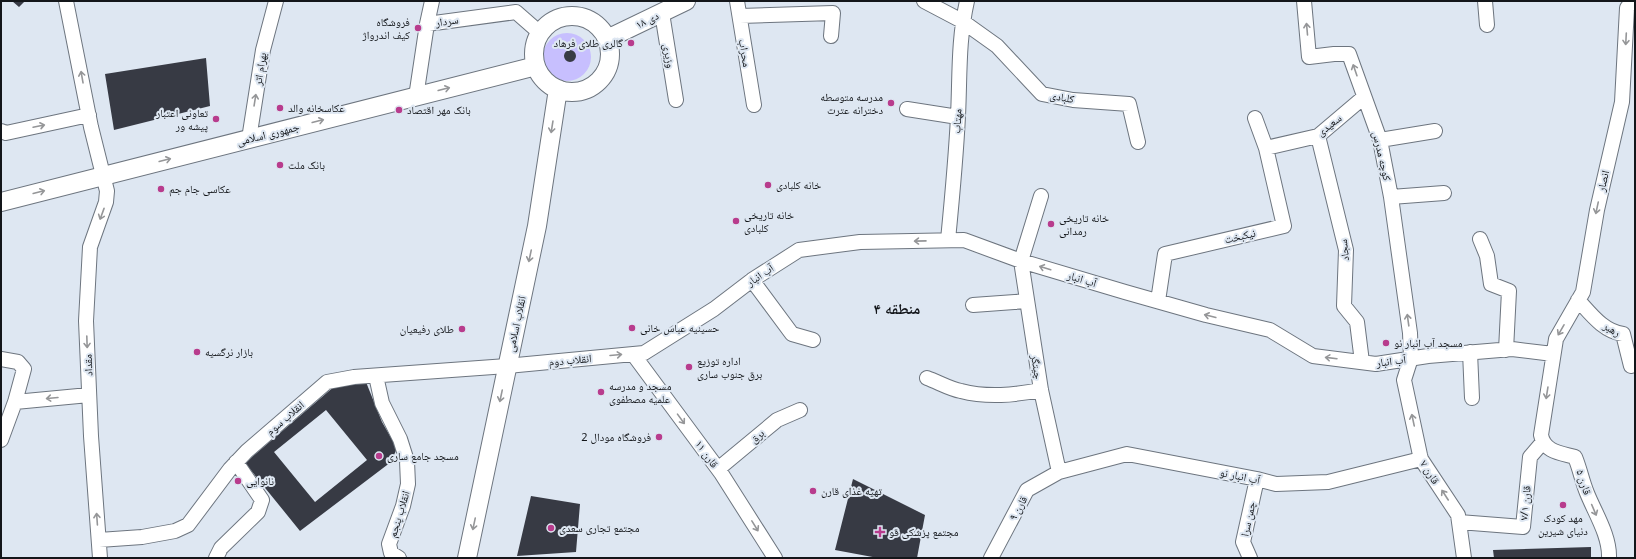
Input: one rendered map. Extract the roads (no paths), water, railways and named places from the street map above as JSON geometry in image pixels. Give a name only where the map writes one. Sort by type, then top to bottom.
[{"type":"main road","name":"۱۸ دی","points":[[607,40],[686,1]]},
{"type":"main road","points":[[581,9],[590,21],[600,29],[607,40],[609,48],[609,61],[604,73],[592,86],[576,91],[558,89],[545,80],[536,66],[534,55],[535,43],[547,24],[581,9]]},
{"type":"main road","name":"جمهوری اسلامی","points":[[1,202],[536,66]]},
{"type":"main road","name":"انقلاب اسلامی","points":[[467,558],[537,226],[558,89]]},
{"type":"street","name":"مقداد","points":[[66,1],[102,176],[107,191],[106,202],[90,247],[86,322],[89,395],[100,558]]},
{"type":"street","name":"بهرام اتر","points":[[249,139],[263,50],[276,1]]},
{"type":"street","points":[[427,24],[432,1]]},
{"type":"street","name":"محراب","points":[[737,1],[754,105]]},
{"type":"street","points":[[924,1],[962,21]]},
{"type":"street","name":"مهتاب","points":[[948,240],[958,116],[959,47],[962,21],[967,1]]},
{"type":"street","name":"کوچه مدرس","points":[[1304,1],[1309,57],[1349,54],[1380,140],[1391,197],[1410,333],[1412,358]]},
{"type":"street","points":[[1485,1],[1487,25]]},
{"type":"street","name":"انصار","points":[[1553,354],[1556,339],[1583,292],[1597,210],[1622,102],[1627,8],[1632,1]]},
{"type":"street","points":[[515,7],[540,33]]},
{"type":"street","name":"سردار","points":[[416,97],[427,24],[515,7]]},
{"type":"street","name":"وزیری","points":[[662,13],[676,100]]},
{"type":"street","points":[[740,16],[833,13],[831,36]]},
{"type":"street","name":"کلبادی","points":[[962,21],[998,46],[1042,94],[1074,100],[1129,104],[1138,142]]},
{"type":"street","name":"سعیدی","points":[[1266,148],[1318,136],[1364,97]]},
{"type":"street","points":[[907,109],[958,116]]},
{"type":"street","points":[[1,131],[6,133],[89,115]]},
{"type":"street","points":[[1255,118],[1266,148]]},
{"type":"street","points":[[1380,140],[1435,131]]},
{"type":"street","name":"سجاد","points":[[1318,136],[1346,250],[1344,306],[1357,322],[1362,362]]},
{"type":"street","name":"نیکبخت","points":[[1158,301],[1165,254],[1284,226],[1266,148]]},
{"type":"street","points":[[1391,197],[1444,193]]},
{"type":"street","points":[[1021,261],[1041,196]]},
{"type":"street","name":"آب انبار","points":[[633,354],[644,353],[714,309],[752,280],[799,250],[860,242],[964,240],[1021,261],[1206,315],[1270,330],[1313,356],[1376,364],[1412,358],[1470,352],[1506,350],[1553,354]]},
{"type":"street","points":[[1480,240],[1487,256],[1491,284],[1509,291],[1506,350]]},
{"type":"street","name":"چیتگر","points":[[1021,261],[1041,390],[1059,472]]},
{"type":"street","points":[[752,280],[792,334],[813,340]]},
{"type":"street","name":"رهبر","points":[[1578,300],[1605,328],[1616,333],[1623,334],[1631,366]]},
{"type":"street","points":[[973,305],[1027,301]]},
{"type":"street","points":[[1470,352],[1472,398]]},
{"type":"street","name":"انقلاب دوم","points":[[507,366],[633,354]]},
{"type":"street","name":"قارن ۱۱","points":[[633,354],[718,468],[775,558]]},
{"type":"street","points":[[1542,443],[1541,435],[1553,354]]},
{"type":"street","name":"قارن ٧","points":[[1412,358],[1404,380],[1421,459],[1458,516],[1464,558]]},
{"type":"street","points":[[1,359],[18,362],[24,369],[15,402],[1,440]]},
{"type":"street","name":"انقلاب سوم","points":[[99,540],[142,537],[184,528],[188,525],[236,462],[327,382],[354,377],[507,366]]},
{"type":"street","name":"انقلاب پنجم","points":[[376,376],[382,403],[400,439],[407,461],[408,484],[404,506],[389,544],[392,553],[399,558]]},
{"type":"street","points":[[927,378],[960,391],[979,394],[1011,395],[1041,390]]},
{"type":"street","points":[[15,402],[89,395]]},
{"type":"street","name":"برق","points":[[718,468],[777,420],[800,410]]},
{"type":"street","name":"قارن ۷/۱","points":[[1459,522],[1523,527],[1530,457],[1542,443]]},
{"type":"street","name":"قارن ۵","points":[[1542,443],[1549,450],[1575,457],[1586,492],[1603,530],[1609,551],[1609,558]]},
{"type":"street","name":"آب انبار نو","points":[[1059,472],[1127,454],[1276,484],[1328,482],[1421,459]]},
{"type":"street","points":[[216,558],[221,548],[258,512],[262,500],[236,462]]},
{"type":"street","name":"قارن ٩","points":[[991,558],[1027,490],[1059,472]]},
{"type":"street","name":"چمن سرا","points":[[1250,558],[1243,542],[1257,479]]},
{"type":"place","name":"فروشگاه کیف اندرواژ","points":[[418,28]]},
{"type":"place","name":"گالری طلای فرهاد","points":[[631,43]]},
{"type":"place","name":"مدرسه متوسطه دخترانه عترت","points":[[891,103]]},
{"type":"place","name":"عکاسخانه والد","points":[[280,108]]},
{"type":"place","name":"بانک مهر اقتصاد","points":[[399,110]]},
{"type":"place","name":"تعاونی اعتبار پیشه ور","points":[[216,119]]},
{"type":"place","name":"بانک ملت","points":[[280,165]]},
{"type":"place","name":"خانه کلبادی","points":[[768,185]]},
{"type":"place","name":"عکاسی جام جم","points":[[161,189]]},
{"type":"place","name":"خانه تاریخی کلبادی","points":[[736,221]]},
{"type":"place","name":"خانه تاریخی رمدانی","points":[[1051,224]]},
{"type":"place","name":"حسینیه عباس خانی","points":[[632,328]]},
{"type":"place","name":"طلای رفیعیان","points":[[462,329]]},
{"type":"place","name":"مسجد آب انبار نو","points":[[1386,343]]},
{"type":"place","name":"بازار نرگسیه","points":[[197,352]]},
{"type":"place","name":"اداره توزیع برق جنوب ساری","points":[[689,367]]},
{"type":"place","name":"مسجد و مدرسه علمیه مصطفوی","points":[[601,392]]},
{"type":"place","name":"فروشگاه مودال 2","points":[[659,437]]},
{"type":"place","name":"مسجد جامع ساری","points":[[379,456]]},
{"type":"place","name":"نانوایی","points":[[238,481]]},
{"type":"place","name":"تهیه غذای قارن","points":[[813,491]]},
{"type":"place","name":"مهد کودک دنیای شیرین","points":[[1563,505]]},
{"type":"place","name":"مجتمع تجاری سعدی","points":[[551,528]]},
{"type":"place","name":"مجتمع پزشکی قو","points":[[880,532]]},
{"type":"district","name":"منطقه ۴","points":[[897,309]]}]
